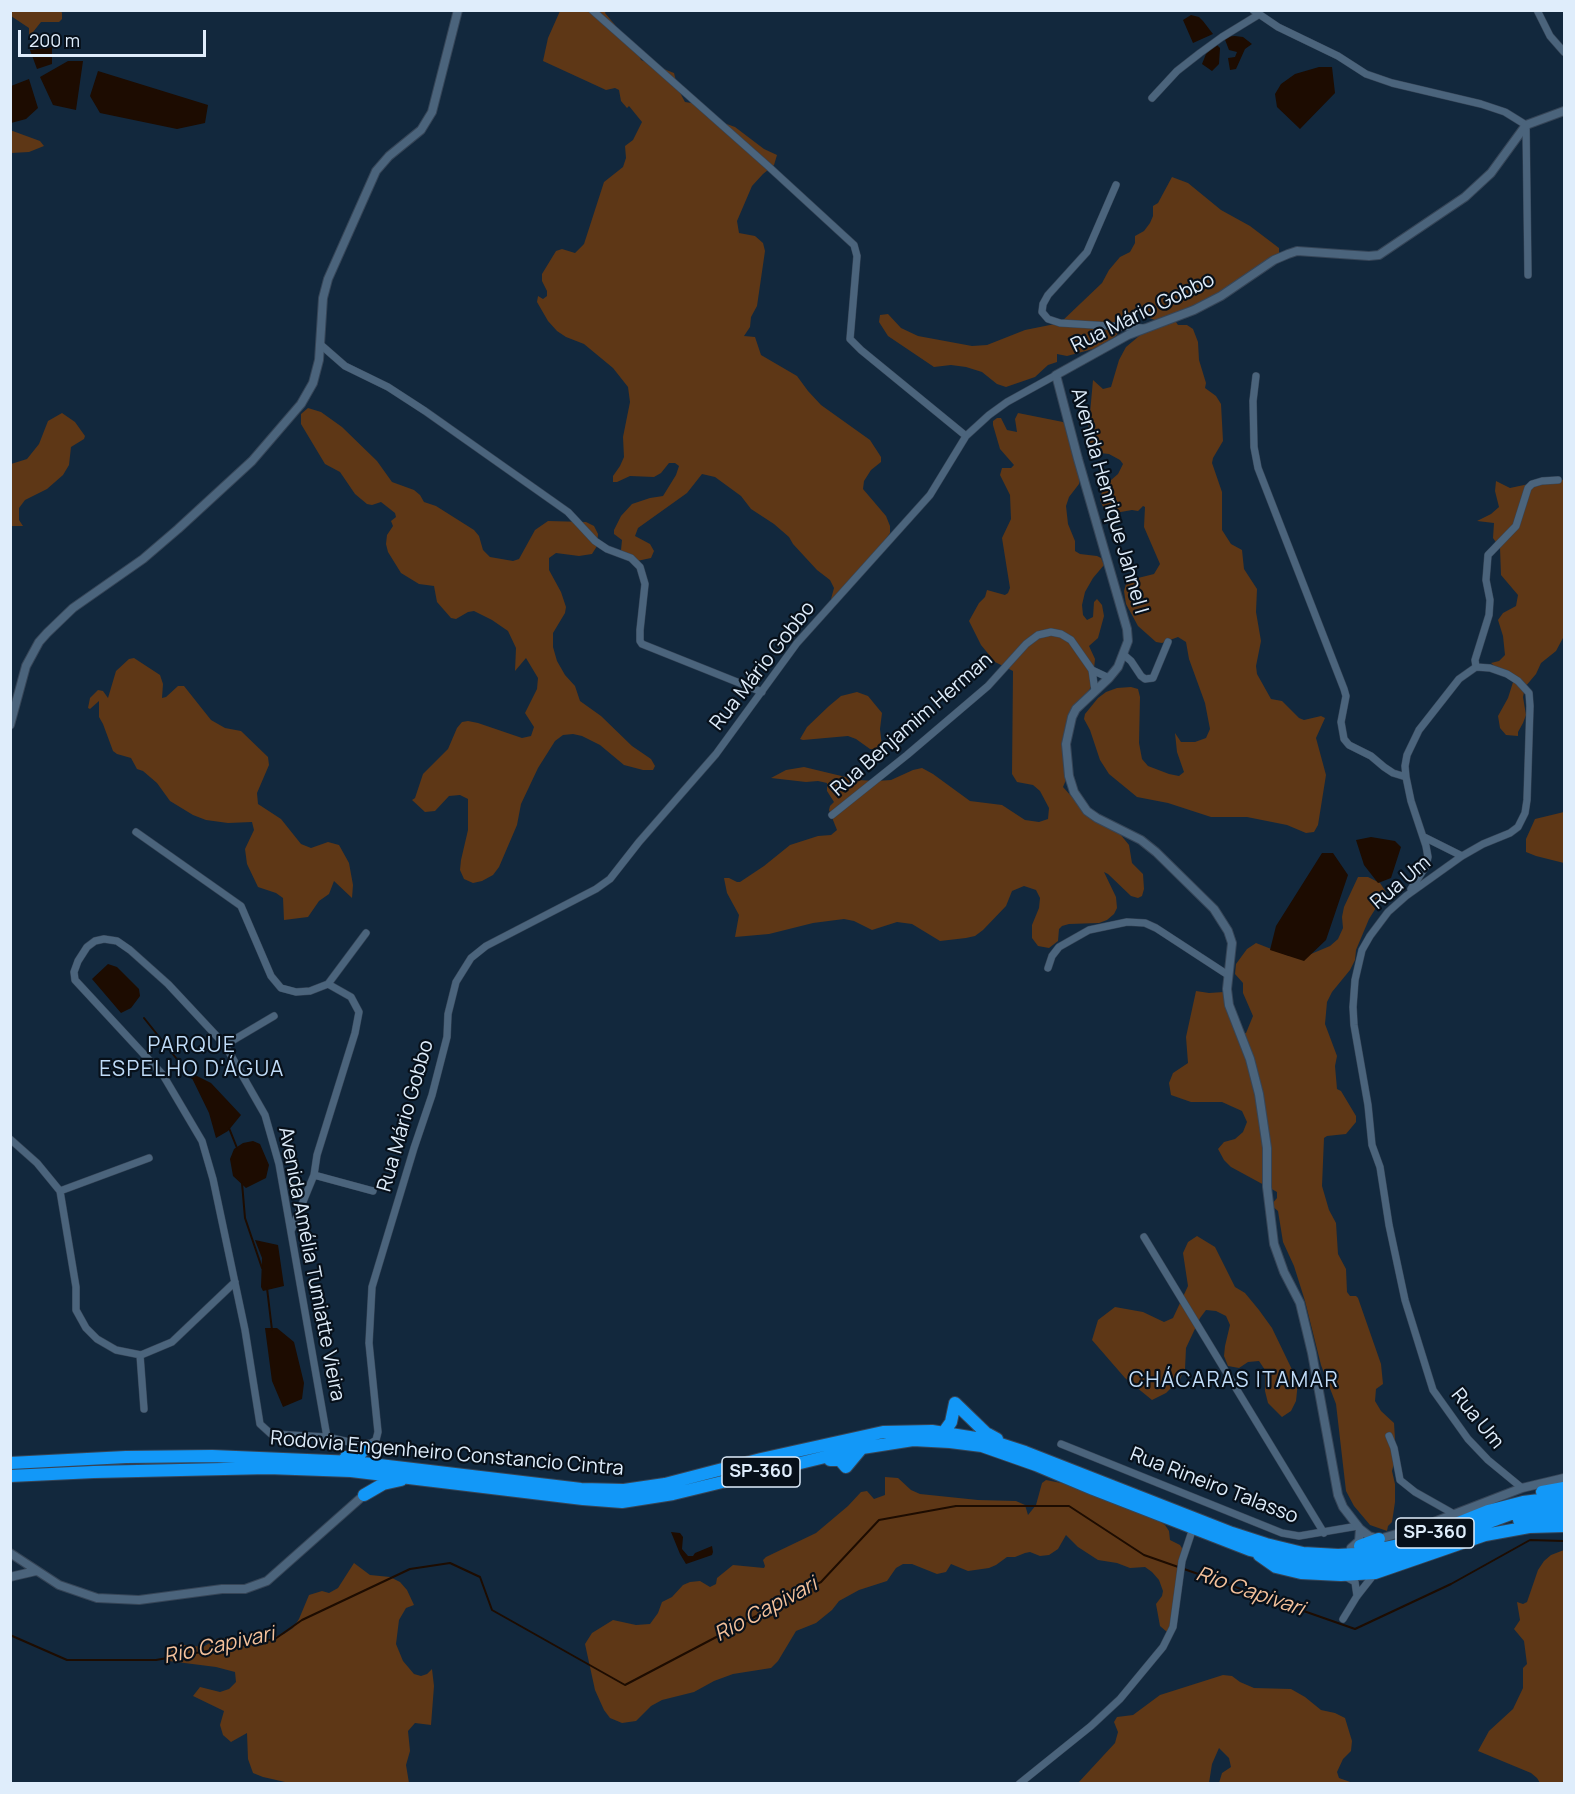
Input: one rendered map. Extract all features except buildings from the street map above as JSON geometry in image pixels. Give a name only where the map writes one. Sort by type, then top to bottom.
[{"type":"highway","points":[[944,1432],[951,1422],[954,1403],[986,1433],[1025,1452]]},
{"type":"highway","name":"Rodovia Engenheiro Constancio Cintra","points":[[10,1463],[126,1457],[212,1456],[354,1462],[581,1489],[624,1490],[665,1484],[761,1459],[883,1432],[907,1430],[944,1432],[988,1440],[1025,1452],[1232,1533],[1266,1544],[1303,1552],[1356,1554],[1408,1543],[1487,1517],[1564,1507]]},
{"type":"highway","name":"Rodovia Engenheiro Constancio Cintra","points":[[10,1476],[268,1468],[351,1471],[622,1502],[673,1494],[765,1471],[796,1468],[835,1459],[843,1462],[846,1467],[862,1448],[913,1440],[950,1442],[982,1446],[1036,1465],[1093,1490],[1250,1550],[1314,1564],[1353,1564],[1394,1558],[1414,1552],[1523,1502],[1564,1497]]},
{"type":"highway","points":[[258,1459],[323,1455],[350,1458],[360,1455],[367,1446]]},
{"type":"highway","points":[[367,1446],[369,1454],[374,1459],[405,1467]]},
{"type":"highway","points":[[351,1471],[366,1478],[368,1484],[364,1495]]},
{"type":"highway","points":[[364,1495],[383,1484],[415,1478]]},
{"type":"highway","points":[[1487,1517],[1519,1497],[1564,1488]]},
{"type":"highway","points":[[1487,1517],[1527,1519],[1564,1517]]},
{"type":"highway","points":[[1250,1550],[1276,1567],[1286,1570],[1341,1575],[1375,1573],[1485,1535],[1529,1527],[1564,1526]]},
{"type":"highway","points":[[1303,1552],[1351,1548],[1379,1539]]},
{"type":"street","points":[[10,725],[26,666],[39,642],[73,608],[143,559],[252,461],[301,404],[313,383],[320,360],[323,298],[328,279],[375,171],[389,156],[421,130],[432,112],[458,10]]},
{"type":"street","points":[[592,10],[768,165],[854,245],[857,256],[850,339],[966,436]]},
{"type":"street","points":[[1537,10],[1550,36],[1564,52]]},
{"type":"street","points":[[1152,98],[1178,71],[1200,53],[1256,13],[1295,36],[1338,56],[1366,74],[1392,83],[1489,106],[1511,115],[1526,125]]},
{"type":"street","points":[[1526,125],[1564,111]]},
{"type":"street","points":[[1526,125],[1528,275]]},
{"type":"street","name":"Rua Mário Gobbo","points":[[367,1446],[376,1440],[378,1432],[369,1343],[372,1287],[432,1095],[447,1037],[448,1014],[456,982],[471,958],[486,946],[596,889],[610,879],[639,842],[716,754],[813,624],[930,495],[966,436],[989,415],[1007,402],[1128,335],[1194,310],[1221,296],[1274,260],[1288,254],[1310,252],[1378,255],[1465,198],[1491,173],[1526,125]]},
{"type":"street","points":[[1116,184],[1087,252],[1048,295],[1043,303],[1042,312],[1048,318],[1060,323],[1144,328]]},
{"type":"street","points":[[321,345],[345,366],[388,387],[425,411],[568,512],[595,541],[607,549],[631,558],[640,567],[645,584],[640,630],[642,644],[762,692]]},
{"type":"street","name":"Avenida Henrique Jahnel I","points":[[1056,375],[1128,629],[1128,641],[1118,667],[1077,709],[1068,729],[1066,759],[1074,792],[1080,803],[1092,815],[1141,840],[1156,852],[1224,921],[1232,943],[1227,989],[1228,1005],[1250,1059],[1259,1094],[1267,1149],[1267,1187],[1274,1244],[1299,1303],[1312,1353],[1338,1495],[1343,1507],[1359,1527]]},
{"type":"street","points":[[1256,376],[1253,401],[1254,447],[1258,468],[1344,689],[1346,696],[1341,722],[1344,739],[1349,745],[1371,756],[1393,773],[1406,777]]},
{"type":"street","points":[[1406,896],[1426,866],[1428,857],[1406,777],[1407,755],[1419,730],[1459,680],[1476,667],[1476,655],[1489,615],[1490,600],[1486,580],[1488,555],[1516,526],[1528,488],[1542,481],[1558,480]]},
{"type":"street","name":"Rua Benjamim Herman","points":[[832,815],[988,686],[1026,644],[1038,635],[1051,632],[1061,634],[1071,640],[1092,670]]},
{"type":"street","points":[[1124,655],[1141,676],[1145,679],[1153,678],[1168,642]]},
{"type":"street","name":"Rua Um","points":[[1476,667],[1490,668],[1507,674],[1518,681],[1529,693],[1525,813],[1518,827],[1510,833],[1462,856],[1406,896],[1388,912],[1362,950],[1355,980],[1354,1025],[1368,1105],[1372,1145],[1380,1167],[1389,1225],[1405,1300],[1433,1390],[1468,1439],[1488,1460],[1522,1488]]},
{"type":"street","points":[[1092,670],[1109,678]]},
{"type":"street","points":[[1092,670],[1095,691]]},
{"type":"street","points":[[136,832],[241,906],[271,976],[281,988],[296,992],[310,991],[328,984],[366,933]]},
{"type":"street","points":[[1424,837],[1462,856]]},
{"type":"street","points":[[1048,968],[1052,956],[1059,947],[1089,930],[1127,922],[1145,923],[1156,928],[1228,975]]},
{"type":"street","name":"Avenida Amélia Tumiatte Vieira","points":[[104,939],[117,941],[130,950],[168,984],[225,1045],[265,1115],[279,1164],[291,1231],[327,1437],[271,1434],[260,1424],[245,1330],[213,1179],[202,1141],[163,1075],[75,980],[74,972],[78,961],[87,947],[95,941],[104,939]]},
{"type":"street","points":[[291,1231],[314,1175],[317,1155],[355,1033],[359,1012],[351,997],[328,984]]},
{"type":"street","points":[[225,1045],[274,1016]]},
{"type":"street","points":[[10,1139],[37,1163],[60,1191],[76,1287],[76,1310],[86,1328],[97,1339],[116,1350],[140,1355],[172,1342],[235,1282]]},
{"type":"street","points":[[60,1191],[149,1158]]},
{"type":"street","points":[[314,1175],[373,1191]]},
{"type":"street","points":[[1144,1237],[1324,1533]]},
{"type":"street","points":[[140,1355],[144,1409]]},
{"type":"street","points":[[1389,1436],[1394,1448],[1400,1480],[1415,1492],[1454,1514]]},
{"type":"street","points":[[327,1437],[367,1446]]},
{"type":"street","name":"Rua Rineiro Talasso","points":[[1061,1444],[1282,1533],[1299,1536],[1359,1527]]},
{"type":"street","points":[[1359,1527],[1369,1536],[1379,1539],[1421,1527],[1522,1488],[1564,1478]]},
{"type":"street","points":[[10,1553],[59,1586],[98,1598],[139,1600],[222,1588],[245,1588],[267,1581],[364,1495]]},
{"type":"street","points":[[1441,1507],[1441,1519]]},
{"type":"street","points":[[1351,1548],[1359,1541],[1359,1527]]},
{"type":"street","points":[[1019,1784],[1120,1699],[1157,1656],[1173,1627],[1182,1561],[1193,1528]]},
{"type":"street","points":[[10,1577],[36,1571]]},
{"type":"street","points":[[1343,1619],[1375,1573]]},
{"type":"street","points":[[1341,1575],[1355,1582],[1357,1596]]},
{"type":"shaded area","points":[[10,11],[61,11],[62,19],[59,22],[41,22],[29,37],[29,28],[11,16]]},
{"type":"shaded area","points":[[560,11],[606,11],[605,13],[615,25],[620,36],[635,46],[641,60],[674,73],[678,89],[685,102],[698,104],[707,117],[735,127],[764,149],[777,155],[774,165],[752,186],[737,221],[739,233],[755,236],[763,243],[765,251],[757,306],[751,317],[750,327],[744,336],[755,337],[761,355],[797,376],[821,405],[870,440],[881,457],[881,462],[871,470],[864,481],[863,489],[886,516],[890,526],[890,533],[874,556],[834,601],[831,599],[834,588],[830,580],[817,570],[789,537],[751,509],[741,496],[715,477],[702,474],[687,493],[638,528],[635,536],[650,544],[654,551],[651,558],[630,560],[621,550],[622,540],[614,534],[614,530],[621,516],[632,504],[663,496],[679,466],[669,463],[661,473],[654,477],[630,476],[613,482],[613,476],[624,457],[623,437],[630,402],[628,387],[613,368],[584,344],[557,331],[537,302],[538,296],[543,299],[547,296],[542,274],[556,251],[562,249],[575,253],[584,244],[604,182],[623,167],[626,158],[625,146],[633,140],[642,122],[629,106],[627,108],[621,101],[619,90],[615,88],[606,90],[543,61],[548,38]]},
{"type":"shaded area","points":[[1191,15],[1199,17],[1213,34],[1193,43],[1183,20]]},
{"type":"shaded area","points":[[1224,37],[1243,37],[1252,44],[1245,49],[1236,69],[1230,70],[1228,58],[1235,57],[1237,52],[1229,50]]},
{"type":"shaded area","points":[[1216,44],[1220,48],[1219,64],[1212,71],[1202,64],[1206,54]]},
{"type":"shaded area","points":[[52,47],[52,64],[37,69],[30,50]]},
{"type":"shaded area","points":[[68,61],[83,61],[76,110],[53,105],[40,77]]},
{"type":"shaded area","points":[[1319,67],[1332,67],[1335,93],[1300,129],[1277,107],[1275,94],[1281,84],[1295,74]]},
{"type":"shaded area","points":[[98,71],[208,105],[205,123],[177,129],[100,113],[90,96]]},
{"type":"shaded area","points":[[29,79],[38,108],[26,119],[11,123],[11,86]]},
{"type":"shaded area","points":[[10,130],[40,141],[44,146],[29,152],[11,153]]},
{"type":"shaded area","points":[[1172,177],[1188,183],[1221,210],[1250,226],[1279,248],[1279,255],[1273,261],[1178,318],[1176,322],[1178,325],[1187,325],[1193,329],[1198,342],[1205,388],[1216,396],[1221,404],[1223,441],[1212,463],[1222,492],[1222,530],[1231,544],[1242,550],[1244,569],[1257,589],[1256,612],[1261,641],[1256,666],[1257,674],[1271,699],[1282,701],[1299,718],[1304,720],[1321,716],[1325,718],[1316,738],[1326,775],[1318,825],[1314,832],[1306,833],[1287,825],[1247,817],[1211,817],[1168,803],[1137,797],[1109,774],[1100,760],[1084,719],[1085,714],[1098,698],[1106,692],[1117,688],[1138,689],[1140,697],[1139,743],[1142,759],[1148,766],[1179,776],[1184,772],[1177,752],[1175,733],[1181,742],[1195,742],[1206,738],[1210,729],[1205,703],[1189,659],[1186,642],[1178,637],[1162,643],[1156,642],[1138,626],[1126,604],[1124,591],[1126,584],[1134,579],[1154,574],[1160,564],[1144,527],[1145,507],[1143,506],[1138,511],[1115,513],[1104,509],[1100,500],[1103,487],[1118,474],[1123,464],[1109,454],[1091,452],[1084,442],[1089,424],[1093,380],[1103,389],[1111,387],[1119,360],[1126,347],[1157,321],[1147,317],[1143,308],[1138,306],[1132,312],[1129,324],[1111,340],[1093,349],[1067,356],[1057,354],[1057,362],[1048,365],[1035,377],[1006,387],[997,384],[982,372],[966,367],[951,365],[934,367],[888,336],[879,322],[880,315],[888,314],[901,328],[918,336],[972,346],[987,345],[1025,330],[1060,323],[1102,283],[1120,257],[1130,252],[1135,243],[1135,236],[1144,231],[1150,223],[1153,206],[1158,203]]},
{"type":"shaded area","points":[[308,408],[321,412],[342,427],[377,461],[392,482],[414,490],[424,502],[436,506],[474,530],[479,536],[483,550],[490,557],[513,561],[519,559],[535,530],[548,521],[586,522],[594,526],[598,534],[597,546],[592,554],[579,556],[556,553],[549,558],[549,570],[566,607],[553,633],[553,647],[557,661],[575,686],[580,701],[601,716],[632,746],[651,759],[655,766],[653,770],[643,770],[624,765],[600,745],[582,736],[563,735],[555,741],[538,768],[521,804],[517,825],[499,867],[493,875],[482,881],[473,883],[464,879],[460,870],[468,830],[468,799],[460,795],[449,796],[435,811],[425,812],[412,800],[415,798],[423,774],[448,749],[462,722],[478,723],[522,738],[531,736],[534,727],[525,713],[537,689],[538,678],[526,658],[515,671],[516,648],[508,631],[474,611],[456,619],[451,618],[437,602],[434,586],[419,584],[401,573],[388,552],[386,544],[387,535],[393,526],[391,521],[396,517],[395,513],[381,502],[367,504],[355,494],[340,472],[325,464],[301,424],[301,414]]},
{"type":"shaded area","points":[[62,413],[75,422],[85,436],[84,439],[71,447],[69,465],[63,475],[47,489],[25,500],[19,508],[19,520],[23,526],[11,526],[11,464],[27,459],[39,444],[48,421]]},
{"type":"shaded area","points":[[1018,413],[1063,422],[1069,430],[1080,472],[1079,484],[1069,497],[1066,506],[1068,524],[1075,541],[1075,551],[1080,554],[1097,556],[1101,558],[1104,565],[1085,592],[1082,605],[1083,615],[1087,620],[1093,617],[1094,602],[1097,599],[1102,605],[1104,616],[1098,638],[1089,646],[1095,659],[1093,679],[1072,722],[1068,775],[1063,787],[1089,816],[1120,834],[1129,845],[1132,863],[1143,874],[1142,896],[1138,898],[1131,896],[1104,872],[1116,897],[1117,908],[1114,914],[1099,923],[1062,926],[1059,929],[1058,941],[1049,948],[1038,946],[1032,938],[1032,925],[1039,908],[1040,898],[1036,890],[1024,886],[1012,891],[1006,906],[983,930],[975,936],[966,938],[940,941],[912,924],[897,922],[872,930],[844,919],[813,923],[769,934],[735,937],[739,915],[727,893],[724,878],[740,882],[790,845],[818,836],[831,835],[837,830],[829,810],[834,802],[827,791],[827,783],[771,778],[786,770],[804,767],[858,780],[876,781],[891,780],[922,768],[970,801],[1002,805],[1025,820],[1039,822],[1048,819],[1049,808],[1040,791],[1033,785],[1017,782],[1012,774],[1013,671],[995,662],[981,645],[969,621],[987,590],[1005,595],[1010,588],[1002,538],[1011,519],[1010,495],[1000,475],[1002,468],[1011,468],[1014,465],[1000,449],[993,421],[1001,418],[1007,430],[1017,432],[1015,419]]},
{"type":"shaded area","points":[[1552,479],[1564,480],[1564,636],[1556,651],[1541,663],[1536,674],[1525,687],[1523,697],[1526,715],[1518,736],[1506,735],[1500,728],[1498,716],[1508,698],[1514,679],[1503,674],[1491,663],[1499,661],[1505,655],[1498,620],[1503,613],[1516,606],[1518,595],[1501,575],[1500,548],[1493,538],[1494,523],[1477,521],[1499,507],[1495,491],[1496,481],[1510,488]]},
{"type":"shaded area","points":[[134,658],[160,675],[163,684],[162,698],[178,686],[184,686],[211,720],[225,728],[241,731],[268,757],[269,765],[257,793],[258,804],[281,819],[301,844],[311,848],[328,842],[339,845],[349,863],[353,885],[352,898],[334,881],[329,894],[319,901],[308,917],[284,920],[283,898],[258,887],[247,864],[245,849],[254,830],[252,822],[228,823],[206,820],[193,815],[170,801],[157,783],[143,771],[137,769],[131,758],[113,751],[99,717],[99,701],[90,709],[88,708],[90,698],[98,690],[103,691],[108,698],[116,671],[129,659]]},
{"type":"shaded area","points":[[857,692],[868,696],[882,713],[880,729],[882,746],[879,750],[870,749],[848,736],[800,739],[807,727],[841,696]]},
{"type":"shaded area","points":[[1564,812],[1564,863],[1526,852],[1526,839],[1535,819]]},
{"type":"shaded area","points":[[1371,837],[1395,841],[1401,847],[1391,878],[1378,883],[1364,865],[1356,840]]},
{"type":"shaded area","points":[[1322,853],[1333,853],[1348,875],[1326,940],[1304,961],[1270,950],[1276,926]]},
{"type":"shaded area","points":[[1358,877],[1368,877],[1380,883],[1386,892],[1369,919],[1350,970],[1327,1002],[1325,1024],[1337,1056],[1335,1066],[1337,1089],[1341,1091],[1356,1116],[1356,1122],[1346,1134],[1324,1138],[1322,1186],[1329,1210],[1336,1223],[1338,1254],[1346,1269],[1347,1292],[1350,1296],[1358,1298],[1381,1364],[1383,1384],[1376,1389],[1375,1401],[1381,1411],[1394,1423],[1396,1455],[1392,1471],[1395,1502],[1392,1522],[1387,1531],[1370,1525],[1354,1506],[1346,1491],[1336,1404],[1321,1365],[1294,1266],[1283,1242],[1278,1211],[1271,1205],[1277,1198],[1277,1192],[1231,1167],[1218,1149],[1224,1142],[1235,1139],[1243,1132],[1247,1122],[1242,1111],[1222,1102],[1191,1102],[1171,1095],[1169,1083],[1173,1073],[1188,1063],[1186,1037],[1196,991],[1224,992],[1243,1033],[1246,1033],[1253,1016],[1243,993],[1243,983],[1235,974],[1236,964],[1247,949],[1256,943],[1289,956],[1311,954],[1330,946],[1338,939],[1343,928],[1344,907]]},
{"type":"shaded area","points":[[108,964],[117,967],[139,989],[140,996],[131,1008],[121,1013],[92,979]]},
{"type":"shaded area","points":[[189,1072],[211,1083],[241,1115],[228,1131],[216,1138],[209,1113]]},
{"type":"shaded area","points":[[253,1141],[260,1144],[269,1165],[266,1178],[246,1188],[233,1176],[230,1159],[234,1149],[243,1143]]},
{"type":"shaded area","points":[[1197,1236],[1215,1247],[1235,1287],[1245,1293],[1272,1328],[1298,1382],[1296,1401],[1291,1411],[1282,1417],[1268,1403],[1265,1391],[1265,1370],[1259,1361],[1248,1362],[1239,1368],[1228,1366],[1224,1356],[1230,1325],[1226,1316],[1216,1311],[1206,1310],[1200,1318],[1186,1348],[1185,1369],[1180,1379],[1166,1393],[1152,1400],[1125,1378],[1092,1340],[1098,1320],[1115,1307],[1143,1312],[1164,1322],[1173,1318],[1188,1286],[1183,1253],[1188,1242]]},
{"type":"shaded area","points":[[255,1240],[278,1245],[284,1286],[263,1291],[261,1287],[262,1258]]},
{"type":"shaded area","points":[[265,1328],[277,1328],[294,1342],[304,1383],[302,1399],[283,1407],[272,1381]]},
{"type":"shaded area","points":[[885,1477],[898,1478],[911,1490],[920,1494],[1016,1501],[1025,1505],[1028,1515],[1036,1505],[1042,1483],[1046,1480],[1066,1484],[1084,1492],[1113,1495],[1128,1501],[1165,1525],[1169,1531],[1170,1540],[1180,1545],[1183,1550],[1182,1587],[1177,1595],[1177,1618],[1167,1632],[1160,1626],[1156,1604],[1163,1591],[1159,1580],[1152,1572],[1145,1567],[1130,1568],[1098,1560],[1078,1547],[1066,1535],[1058,1549],[1049,1555],[1025,1553],[1007,1557],[989,1568],[968,1571],[951,1564],[946,1572],[937,1574],[912,1564],[903,1564],[896,1568],[887,1581],[859,1590],[839,1601],[816,1623],[796,1631],[778,1661],[771,1668],[733,1674],[694,1692],[662,1700],[651,1706],[636,1721],[622,1723],[610,1718],[595,1690],[585,1644],[592,1633],[613,1620],[636,1625],[650,1624],[662,1602],[672,1597],[683,1585],[700,1581],[710,1587],[716,1584],[717,1578],[733,1565],[764,1568],[763,1560],[766,1557],[816,1533],[861,1492],[867,1491],[874,1499],[885,1495]]},
{"type":"shaded area","points":[[671,1532],[680,1533],[683,1537],[682,1549],[688,1556],[693,1556],[712,1546],[712,1555],[686,1564]]},
{"type":"shaded area","points":[[1564,1550],[1564,1783],[1540,1783],[1531,1773],[1478,1751],[1489,1731],[1513,1709],[1523,1688],[1523,1668],[1527,1664],[1524,1641],[1514,1629],[1520,1620],[1517,1602],[1523,1604],[1527,1602],[1538,1570],[1544,1561],[1551,1555]]},
{"type":"shaded area","points":[[354,1563],[370,1575],[390,1577],[400,1582],[407,1590],[414,1605],[406,1608],[399,1620],[396,1644],[403,1661],[414,1674],[421,1676],[432,1669],[434,1686],[431,1725],[415,1723],[408,1731],[410,1751],[406,1765],[409,1783],[294,1784],[253,1773],[248,1759],[247,1733],[231,1742],[223,1735],[220,1725],[224,1711],[193,1696],[200,1687],[220,1692],[229,1689],[236,1682],[235,1672],[216,1667],[169,1661],[168,1657],[173,1648],[184,1645],[203,1647],[218,1638],[265,1640],[284,1634],[293,1628],[299,1619],[309,1595],[322,1591],[329,1593],[338,1588]]},
{"type":"shaded area","points":[[1223,1675],[1232,1676],[1254,1688],[1291,1689],[1321,1710],[1345,1718],[1352,1741],[1351,1751],[1343,1759],[1337,1772],[1339,1778],[1353,1783],[1219,1783],[1222,1773],[1231,1767],[1229,1758],[1219,1748],[1212,1764],[1209,1783],[1078,1783],[1115,1743],[1118,1732],[1114,1722],[1117,1717],[1133,1715],[1160,1695]]},
{"type":"waterway","points":[[144,1018],[192,1078]]},
{"type":"waterway","points":[[229,1128],[237,1148]]},
{"type":"waterway","points":[[242,1183],[245,1218],[262,1268]]},
{"type":"waterway","points":[[267,1288],[272,1330]]},
{"type":"waterway","name":"Rio Capivari","points":[[10,1635],[67,1660],[156,1660],[275,1639],[302,1620],[410,1569],[450,1563],[480,1577],[492,1610],[625,1685],[821,1582],[879,1520],[956,1506],[1069,1506],[1144,1555],[1355,1629],[1451,1584],[1530,1540],[1564,1541]]},
{"type":"district","name":"PARQUE ESPELHO D'ÁGUA","points":[[192,1058]]},
{"type":"district","name":"CHÁCARAS ITAMAR","points":[[1234,1381]]}]
